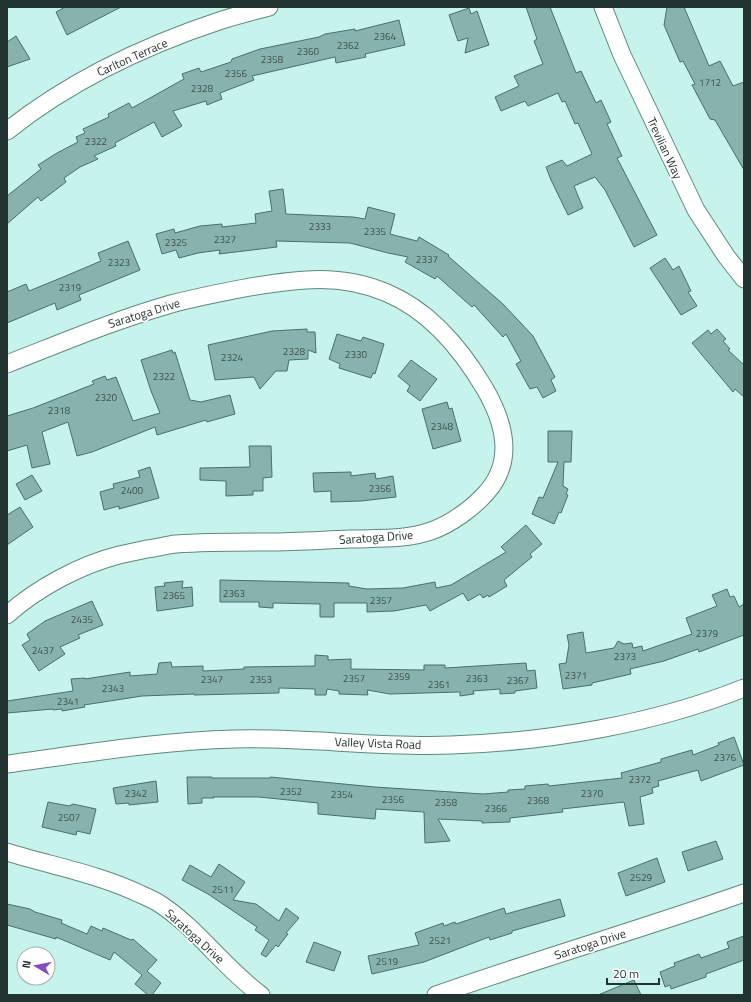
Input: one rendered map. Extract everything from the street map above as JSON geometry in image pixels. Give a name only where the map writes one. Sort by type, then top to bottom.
[{"type":"street","name":"Carlton Terrace","points":[[7,131],[27,115],[82,80],[151,46],[223,19],[269,7]]},
{"type":"street","name":"Trevilian Way","points":[[604,7],[622,55],[696,210],[726,256],[744,279]]},
{"type":"street","name":"Saratoga Drive","points":[[7,364],[131,316],[173,303],[215,293],[308,279],[351,281],[389,294],[406,303],[424,316],[448,338],[462,354],[492,403],[498,415],[504,435],[502,465],[496,479],[488,491],[473,506],[449,523],[432,531],[412,536],[390,538],[173,544],[119,555],[93,564],[48,585],[7,615]]},
{"type":"street","name":"Valley Vista Road","points":[[7,764],[168,742],[235,739],[294,739],[392,744],[451,745],[537,739],[602,729],[669,713],[744,688]]},
{"type":"street","name":"Saratoga Drive","points":[[7,852],[121,885],[159,903],[207,944],[245,989],[261,995]]},
{"type":"street","name":"Saratoga Drive","points":[[436,995],[495,974],[744,893]]},
{"type":"building","points":[[65,7],[121,7],[67,35],[56,12]]},
{"type":"building","points":[[526,7],[550,7],[576,73],[581,71],[596,103],[601,100],[611,122],[607,124],[622,156],[617,158],[657,235],[634,247],[605,190],[595,177],[574,186],[583,208],[568,215],[546,167],[562,160],[567,166],[592,154],[578,123],[575,124],[565,101],[562,102],[558,93],[528,106],[525,101],[501,111],[495,97],[519,86],[514,76],[543,64],[534,41],[537,39]]},
{"type":"building","points":[[667,7],[684,7],[709,66],[720,61],[733,86],[744,82],[744,170],[715,120],[710,119],[692,85],[695,84],[683,61],[680,62],[664,25]]},
{"type":"building","points":[[469,8],[471,14],[477,11],[489,45],[465,53],[468,38],[458,41],[449,15]]},
{"type":"building","points":[[399,20],[405,45],[365,54],[366,57],[336,63],[335,57],[252,76],[254,80],[220,93],[222,99],[207,105],[206,101],[173,111],[182,126],[162,137],[154,122],[115,143],[116,146],[94,156],[98,159],[80,167],[64,178],[66,182],[41,201],[38,197],[7,224],[7,196],[41,169],[38,165],[78,142],[76,137],[85,133],[83,129],[109,117],[108,114],[129,103],[132,108],[184,79],[182,74],[199,68],[201,72],[231,62],[232,59],[260,49],[319,37],[325,34],[355,29],[355,31]]},
{"type":"building","points":[[16,36],[30,59],[7,67],[7,42]]},
{"type":"building","points":[[283,189],[286,214],[353,217],[365,219],[368,207],[395,214],[390,234],[417,241],[419,237],[449,255],[448,256],[503,304],[533,336],[555,377],[551,380],[556,391],[543,398],[537,387],[530,389],[516,364],[521,361],[506,334],[503,337],[474,305],[472,307],[437,276],[435,279],[405,262],[408,257],[350,243],[276,241],[277,247],[219,254],[220,250],[198,253],[179,258],[176,250],[162,254],[156,234],[174,229],[175,233],[200,226],[222,224],[222,227],[256,223],[255,214],[272,211],[269,191]]},
{"type":"building","points":[[128,241],[140,270],[79,295],[81,300],[57,310],[55,303],[7,323],[7,292],[26,284],[29,291],[68,275],[101,261],[98,253]]},
{"type":"building","points":[[665,258],[673,270],[679,266],[691,291],[688,292],[697,306],[681,315],[650,268]]},
{"type":"building","points":[[307,329],[307,332],[315,332],[316,353],[308,350],[308,359],[289,360],[287,371],[276,371],[260,389],[254,377],[215,380],[208,345],[272,331]]},
{"type":"building","points":[[717,329],[726,339],[723,341],[730,349],[728,350],[744,365],[744,397],[735,389],[733,392],[692,343],[708,330],[711,334]]},
{"type":"building","points":[[337,334],[361,341],[363,337],[384,344],[375,374],[373,373],[371,378],[339,368],[340,364],[329,359]]},
{"type":"building","points":[[172,350],[173,353],[175,352],[190,400],[201,402],[230,395],[235,414],[207,422],[206,420],[157,435],[155,427],[92,452],[77,456],[68,422],[42,432],[50,464],[32,468],[27,445],[7,451],[7,416],[33,408],[94,384],[92,381],[105,376],[107,380],[116,377],[133,421],[160,413],[141,360]]},
{"type":"building","points":[[411,360],[437,379],[420,401],[407,391],[410,386],[398,376]]},
{"type":"building","points":[[447,402],[449,409],[452,408],[461,441],[433,449],[422,409]]},
{"type":"building","points":[[548,431],[572,431],[571,462],[564,462],[563,486],[568,489],[566,494],[568,495],[561,513],[559,512],[554,524],[532,514],[539,497],[543,498],[558,462],[548,462]]},
{"type":"building","points":[[249,446],[271,446],[272,477],[263,478],[263,491],[253,491],[253,495],[226,496],[226,481],[200,480],[200,468],[250,467]]},
{"type":"building","points":[[150,467],[159,498],[119,509],[119,506],[104,510],[100,492],[114,488],[113,484],[140,477],[138,471]]},
{"type":"building","points":[[351,472],[351,476],[375,473],[376,479],[393,476],[396,497],[361,501],[331,502],[331,491],[314,492],[313,473]]},
{"type":"building","points":[[32,475],[42,491],[25,500],[16,484]]},
{"type":"building","points":[[20,507],[33,527],[7,545],[7,515]]},
{"type":"building","points":[[526,525],[542,544],[530,554],[532,557],[504,580],[507,586],[489,597],[488,595],[483,598],[480,594],[468,601],[463,593],[430,611],[426,605],[394,611],[367,612],[367,603],[334,603],[334,617],[320,617],[320,604],[273,603],[273,608],[259,607],[259,602],[220,602],[220,580],[349,583],[349,586],[367,589],[403,588],[435,582],[436,588],[451,585],[506,552],[501,547]]},
{"type":"building","points":[[183,581],[182,588],[192,587],[193,606],[157,611],[155,587],[165,586],[164,583]]},
{"type":"building","points":[[727,589],[730,597],[734,596],[739,607],[744,604],[744,635],[699,652],[698,649],[664,661],[630,669],[631,674],[592,683],[592,685],[563,689],[559,664],[566,663],[569,645],[567,635],[583,632],[586,653],[614,648],[618,641],[624,644],[632,643],[633,648],[642,646],[643,651],[692,634],[686,618],[717,606],[712,595]]},
{"type":"building","points":[[92,601],[103,625],[78,635],[80,638],[60,647],[65,654],[39,671],[22,645],[30,640],[27,634],[45,621]]},
{"type":"building","points":[[315,655],[328,656],[328,660],[351,659],[351,669],[424,670],[424,665],[445,665],[445,668],[526,663],[527,671],[535,670],[537,688],[515,691],[515,693],[500,694],[500,689],[473,691],[474,694],[460,696],[460,692],[390,694],[367,690],[368,695],[339,694],[339,691],[327,689],[326,695],[315,695],[315,689],[279,688],[279,693],[142,696],[84,705],[85,707],[62,711],[62,709],[53,709],[7,713],[7,701],[73,691],[71,679],[85,679],[130,672],[130,676],[157,674],[159,663],[171,662],[172,667],[203,666],[203,671],[244,669],[244,667],[315,666]]},
{"type":"building","points":[[734,737],[744,765],[701,781],[698,770],[658,781],[659,786],[652,788],[653,793],[640,797],[644,824],[629,826],[624,802],[562,809],[563,812],[510,818],[510,822],[482,823],[482,821],[438,819],[450,841],[425,843],[424,812],[376,809],[375,819],[318,814],[318,803],[259,797],[202,798],[202,803],[188,804],[187,777],[270,777],[375,787],[483,794],[508,792],[508,790],[525,789],[525,786],[548,784],[549,786],[622,778],[621,773],[661,762],[661,759],[692,750],[693,755],[719,745],[718,743]]},
{"type":"building","points":[[156,781],[158,802],[129,805],[129,803],[116,804],[113,788]]},
{"type":"building","points":[[48,802],[69,806],[73,804],[96,809],[90,834],[77,831],[76,835],[42,827]]},
{"type":"building","points":[[716,841],[723,859],[688,871],[682,852]]},
{"type":"building","points":[[657,858],[665,882],[626,896],[618,873]]},
{"type":"building","points":[[219,864],[245,882],[233,900],[256,904],[279,921],[286,908],[299,918],[286,933],[288,934],[278,947],[276,945],[266,957],[261,954],[269,940],[255,930],[257,927],[208,894],[182,880],[190,865],[211,877]]},
{"type":"building","points":[[560,899],[565,916],[512,931],[512,933],[490,940],[489,937],[424,962],[372,974],[368,956],[419,945],[415,933],[443,923],[444,926],[455,922],[456,924],[504,908],[506,914]]},
{"type":"building","points":[[7,904],[30,909],[35,912],[62,920],[61,923],[87,934],[91,926],[102,931],[103,928],[131,940],[133,939],[157,960],[147,971],[161,983],[152,995],[148,995],[135,984],[142,975],[114,952],[110,960],[56,937],[56,939],[7,925]]},
{"type":"building","points":[[744,936],[744,960],[706,974],[706,977],[671,989],[670,985],[665,987],[660,972],[675,966],[674,963],[699,954],[701,958],[729,948],[727,942]]},
{"type":"building","points":[[314,942],[341,952],[334,971],[306,962]]},
{"type":"building","points":[[634,980],[641,995],[598,995]]}]
